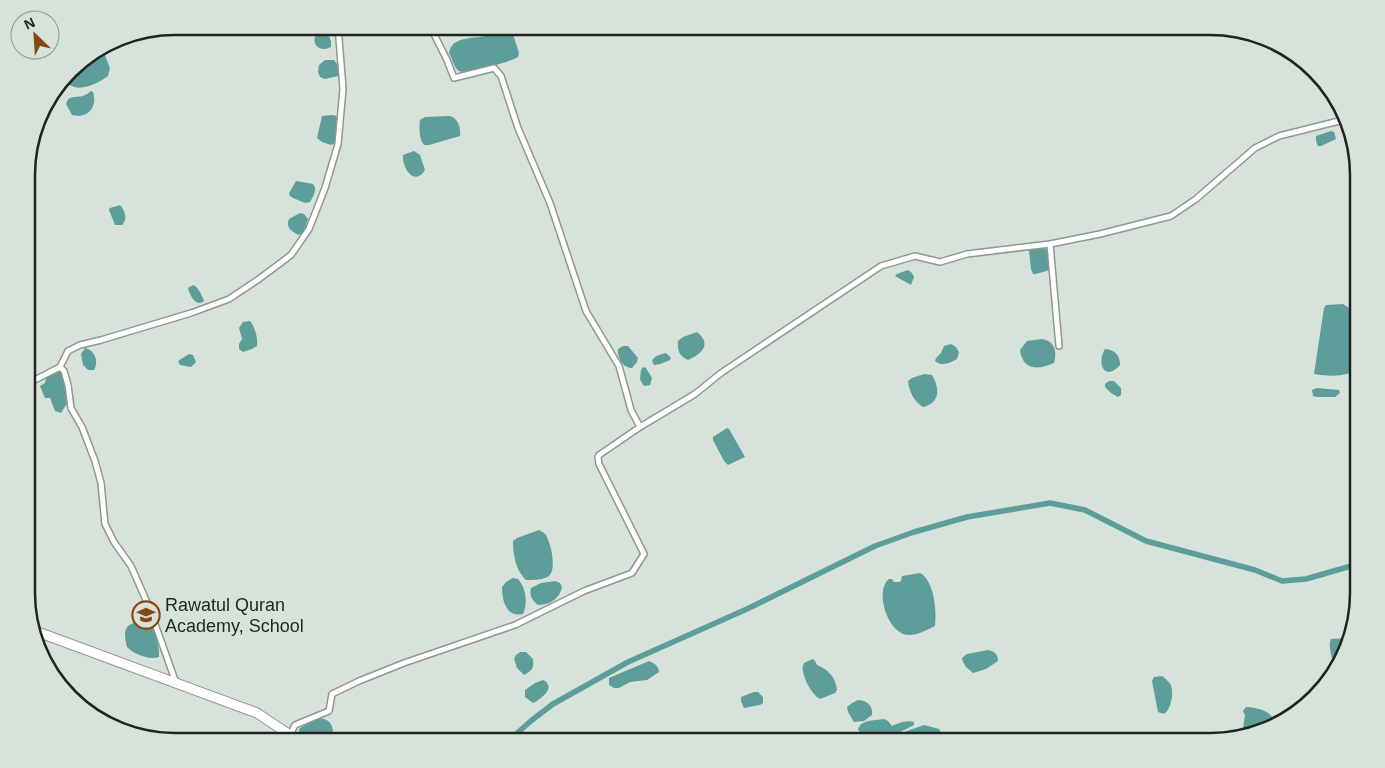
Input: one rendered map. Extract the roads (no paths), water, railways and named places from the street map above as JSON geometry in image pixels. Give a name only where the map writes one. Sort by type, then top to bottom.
[{"type":"highway","points":[[41,633],[257,713],[286,733]]},
{"type":"street","points":[[35,380],[60,367],[68,351],[80,345],[191,314],[229,299],[291,255],[309,229],[325,188],[338,144],[343,89],[339,35]]},
{"type":"street","points":[[435,35],[448,60],[454,78],[494,68],[501,76],[518,128],[550,203],[586,311],[619,366],[631,410],[640,427]]},
{"type":"street","points":[[294,733],[295,725],[329,711],[332,694],[359,681],[404,663],[515,625],[584,592],[632,573],[644,554],[599,464],[599,455],[640,427],[695,394],[720,373],[881,266],[915,256],[940,262],[967,254],[1050,244],[1100,234],[1170,216],[1196,200],[1255,148],[1279,136],[1339,121]]},
{"type":"street","points":[[1050,244],[1059,346]]},
{"type":"street","points":[[60,367],[64,371],[68,385],[71,408],[82,427],[95,462],[101,483],[105,524],[114,542],[131,566],[149,606],[176,683]]},
{"type":"water","points":[[329,35],[331,47],[321,49],[317,47],[314,40],[315,36]]},
{"type":"water","points":[[513,35],[519,53],[518,57],[478,70],[459,71],[449,53],[451,48],[463,39]]},
{"type":"water","points":[[105,54],[110,68],[108,76],[86,87],[74,87],[69,84],[90,64]]},
{"type":"water","points":[[325,60],[334,60],[339,68],[338,76],[325,79],[320,77],[318,72],[319,65]]},
{"type":"water","points":[[91,91],[93,92],[94,103],[90,111],[87,114],[72,115],[66,104],[68,99],[85,95]]},
{"type":"water","points":[[322,116],[336,116],[338,122],[338,130],[335,143],[331,145],[317,138]]},
{"type":"water","points":[[449,116],[455,118],[458,123],[460,136],[424,145],[420,137],[420,120],[425,117]]},
{"type":"water","points":[[1331,131],[1334,132],[1336,139],[1318,146],[1316,136]]},
{"type":"water","points":[[414,151],[420,155],[425,170],[417,177],[410,174],[403,160],[403,155]]},
{"type":"water","points":[[296,181],[313,184],[315,188],[310,202],[305,203],[290,196],[289,193]]},
{"type":"water","points":[[120,205],[124,212],[125,220],[122,225],[115,225],[109,210]]},
{"type":"water","points":[[300,213],[304,214],[308,219],[304,232],[299,235],[290,229],[288,222],[289,219]]},
{"type":"water","points":[[1045,248],[1049,253],[1050,270],[1033,274],[1029,251],[1030,249]]},
{"type":"water","points":[[908,270],[914,277],[911,285],[895,276]]},
{"type":"water","points":[[193,285],[198,289],[204,301],[201,303],[196,302],[190,294],[188,288]]},
{"type":"water","points":[[1343,304],[1349,308],[1350,373],[1328,376],[1314,374],[1326,305]]},
{"type":"water","points":[[250,321],[256,333],[257,346],[243,352],[239,349],[242,339],[239,328],[243,322]]},
{"type":"water","points":[[697,332],[704,341],[704,345],[701,352],[688,360],[680,353],[678,341]]},
{"type":"water","points":[[1042,339],[1050,342],[1054,348],[1054,363],[1037,368],[1032,367],[1024,362],[1020,350],[1027,341]]},
{"type":"water","points":[[951,344],[959,352],[957,359],[943,364],[935,361],[944,346]]},
{"type":"water","points":[[628,346],[638,358],[632,368],[623,364],[620,359],[618,349]]},
{"type":"water","points":[[85,348],[94,354],[96,363],[94,370],[88,370],[83,365],[81,354]]},
{"type":"water","points":[[1105,349],[1116,354],[1120,361],[1120,365],[1110,372],[1106,371],[1102,365],[1101,360]]},
{"type":"water","points":[[666,353],[671,358],[670,360],[654,365],[652,361],[654,358]]},
{"type":"water","points":[[189,354],[193,355],[196,362],[191,367],[180,365],[178,361]]},
{"type":"water","points":[[643,367],[646,368],[652,378],[650,385],[643,385],[640,379]]},
{"type":"water","points":[[60,372],[64,376],[68,402],[61,413],[55,411],[50,398],[45,398],[40,386],[45,383],[50,374]]},
{"type":"water","points":[[924,374],[932,375],[937,395],[933,402],[923,407],[912,396],[908,381]]},
{"type":"water","points":[[1109,381],[1114,381],[1121,388],[1121,395],[1118,397],[1105,387],[1105,384]]},
{"type":"water","points":[[1317,388],[1339,390],[1340,393],[1335,397],[1313,396],[1312,390]]},
{"type":"water","points":[[727,428],[745,457],[728,465],[713,440],[713,437]]},
{"type":"water","points":[[539,530],[545,534],[549,543],[553,568],[549,576],[538,580],[526,580],[516,562],[513,541]]},
{"type":"water","points":[[920,573],[929,582],[934,596],[935,626],[909,635],[901,633],[889,620],[883,602],[883,593],[889,579],[899,582],[902,576]]},
{"type":"water","points":[[513,578],[518,579],[524,591],[526,600],[523,614],[517,615],[509,611],[504,602],[502,587]]},
{"type":"water","points":[[555,581],[560,583],[562,587],[557,598],[538,605],[532,598],[531,588],[541,583]]},
{"type":"water","points":[[144,620],[151,625],[154,632],[159,657],[142,656],[127,647],[125,632],[127,628],[132,623]]},
{"type":"water","points":[[1343,638],[1333,659],[1330,646],[1331,639]]},
{"type":"water","points":[[988,650],[995,653],[998,661],[986,669],[973,673],[966,667],[962,658],[967,654]]},
{"type":"water","points":[[520,652],[526,652],[533,659],[532,669],[524,675],[517,668],[514,659]]},
{"type":"water","points":[[813,659],[817,665],[831,674],[837,690],[835,693],[820,699],[809,686],[803,670],[804,663]]},
{"type":"water","points":[[649,661],[656,665],[659,672],[647,680],[630,682],[619,688],[609,685],[609,678]]},
{"type":"water","points":[[1162,676],[1171,685],[1172,693],[1170,705],[1164,714],[1158,712],[1152,681],[1154,677]]},
{"type":"water","points":[[543,680],[547,683],[548,689],[540,699],[533,703],[525,697],[525,690]]},
{"type":"water","points":[[758,692],[763,697],[763,703],[744,708],[741,697]]},
{"type":"water","points":[[858,700],[869,704],[872,709],[872,715],[864,721],[854,722],[847,707]]},
{"type":"water","points":[[1246,707],[1257,709],[1268,713],[1273,718],[1244,729],[1245,715],[1243,711]]},
{"type":"water","points":[[320,718],[329,722],[332,725],[333,731],[331,733],[300,733],[299,729],[312,720]]},
{"type":"water","points":[[884,719],[892,726],[908,721],[914,722],[914,725],[900,733],[860,733],[858,729],[861,724]]},
{"type":"water","points":[[924,725],[939,729],[941,733],[903,733]]},
{"type":"waterway","points":[[517,733],[553,704],[628,662],[747,609],[875,546],[914,532],[967,517],[1050,503],[1085,510],[1146,541],[1255,570],[1282,581],[1306,579],[1350,566]]},
{"type":"place","name":"Rawatul Quran Academy, School","points":[[146,615]]}]
